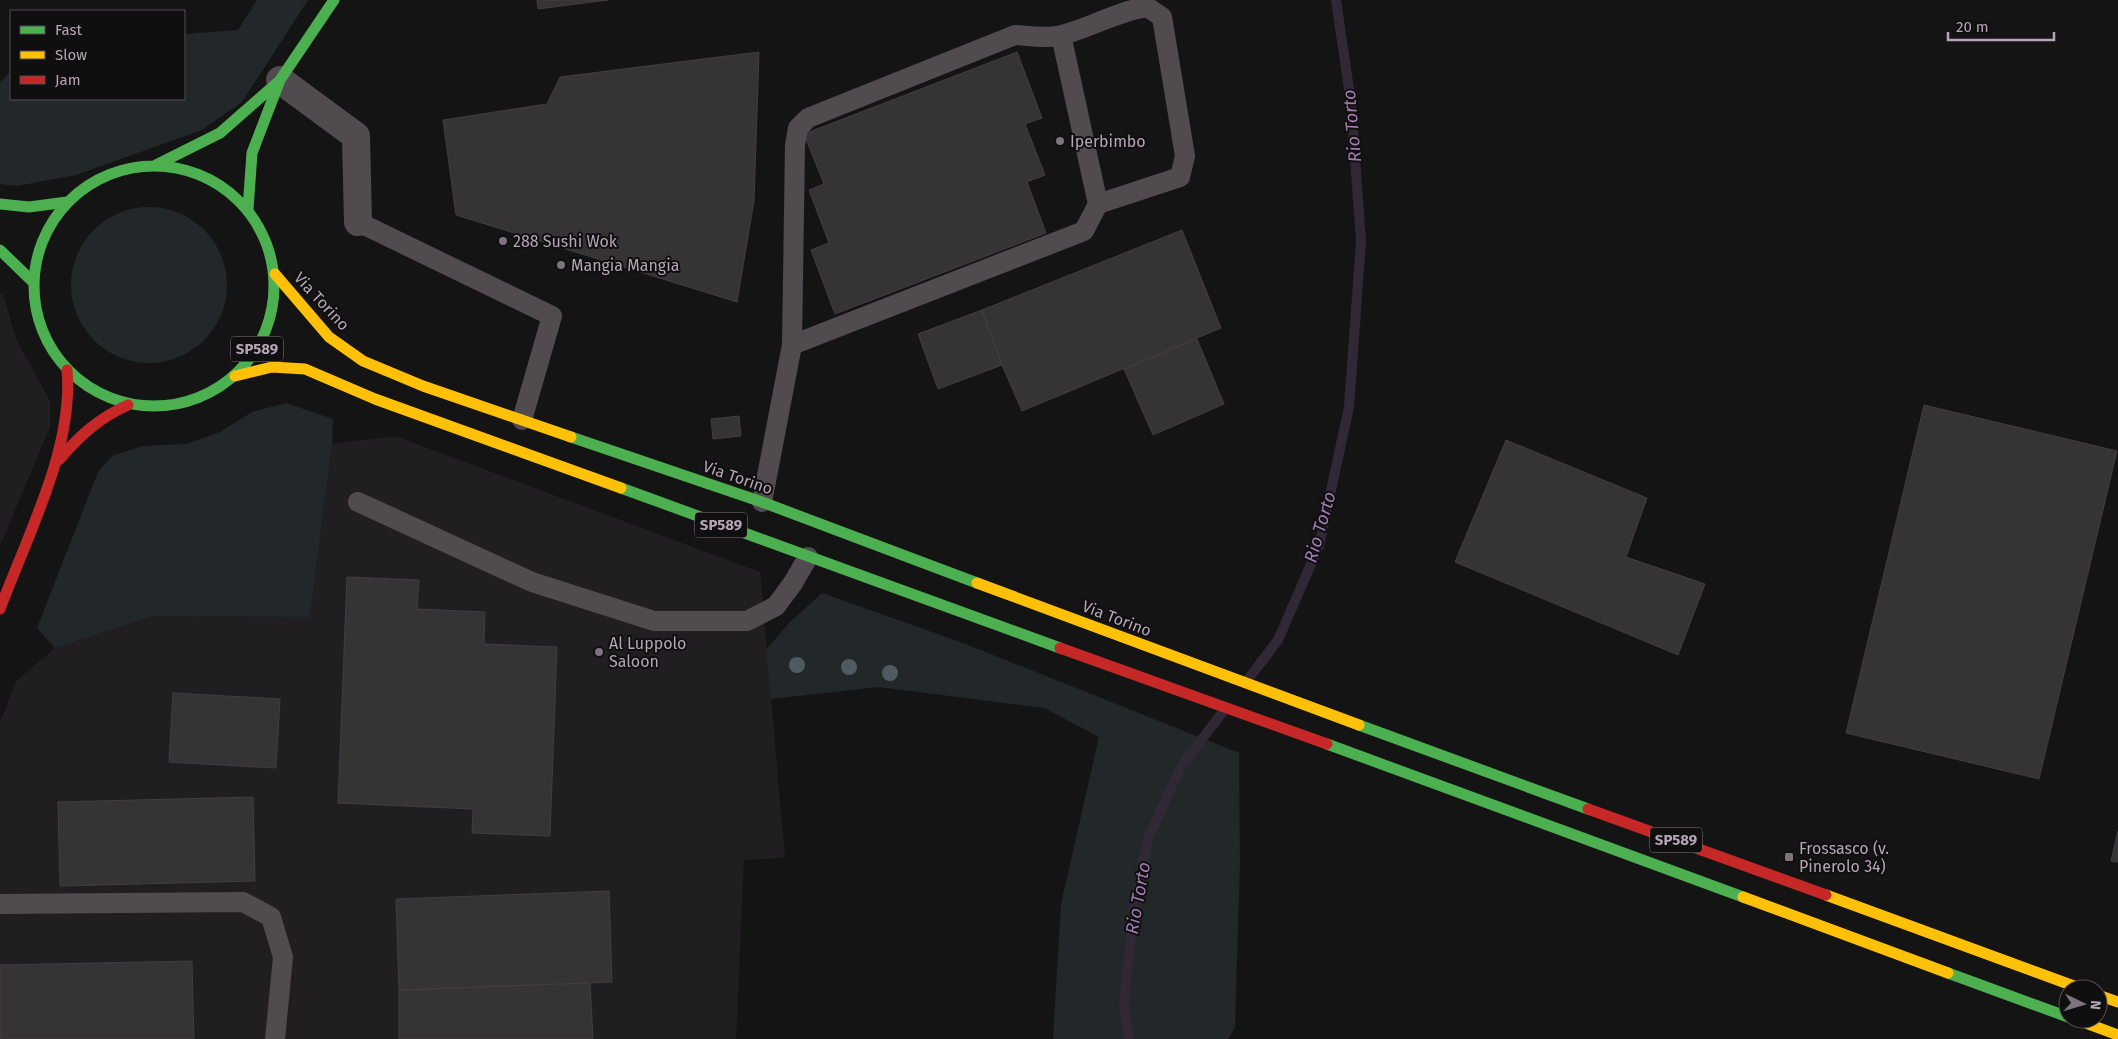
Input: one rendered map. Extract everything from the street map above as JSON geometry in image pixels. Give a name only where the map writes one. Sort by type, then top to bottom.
[{"type":"main road","points":[[248,209],[252,153],[280,80],[334,0]]},
{"type":"main road","points":[[156,165],[220,133],[280,80]]},
{"type":"main road","name":"SP589","points":[[156,165],[190,170],[222,185],[248,209],[266,239],[275,274],[272,312],[259,347],[235,376],[203,397],[166,407],[128,404],[92,390],[67,370],[48,344],[36,314],[34,282],[38,252],[50,226],[67,202],[93,182],[123,169],[156,165]]},
{"type":"main road","name":"SP589","points":[[0,204],[30,207],[67,202]]},
{"type":"main road","points":[[0,250],[34,282]]},
{"type":"main road","name":"Via Torino","points":[[275,274],[329,337],[363,361],[423,386],[762,502],[1216,673],[2058,980]]},
{"type":"main road","name":"SP589","points":[[235,376],[272,367],[305,369],[375,399],[2058,1012]]},
{"type":"main road","points":[[0,609],[55,465],[68,414],[70,389],[67,370]]},
{"type":"main road","points":[[55,465],[85,430],[109,412],[128,404]]},
{"type":"main road","points":[[2102,1029],[2118,1035]]},
{"type":"street","points":[[280,80],[356,136],[358,222]]},
{"type":"lane","points":[[762,502],[792,344],[795,144],[798,128],[808,118],[1015,35],[1061,36],[1131,9],[1147,7],[1162,17],[1185,156],[1180,177],[1098,204]]},
{"type":"lane","points":[[792,344],[1084,231],[1098,204],[1061,36]]},
{"type":"lane","points":[[358,222],[552,316],[522,420]]},
{"type":"lane","points":[[358,502],[532,582],[654,621],[746,621],[776,606],[793,583],[808,556]]},
{"type":"lane","points":[[0,904],[243,902],[271,917],[283,957],[275,1039]]},
{"type":"shaded area","points":[[257,0],[308,0],[242,102],[202,130],[76,175],[17,186],[0,184],[0,82],[10,72],[10,100],[185,100],[185,34],[238,30]]},
{"type":"shaded area","points":[[141,207],[157,207],[172,210],[186,216],[209,235],[218,248],[224,262],[227,285],[226,300],[218,322],[199,345],[186,354],[172,360],[157,363],[141,363],[126,360],[112,354],[89,335],[80,322],[74,308],[71,293],[71,277],[74,262],[80,248],[99,225],[112,216],[126,210]]},
{"type":"shaded area","points":[[0,293],[3,294],[16,339],[50,401],[50,427],[0,546]]},
{"type":"shaded area","points":[[286,403],[333,419],[332,444],[310,617],[153,616],[55,648],[37,628],[98,472],[112,456],[142,446],[186,444],[220,432],[252,412]]},
{"type":"shaded area","points":[[395,436],[760,572],[785,858],[744,860],[736,1039],[0,1039],[0,723],[16,681],[55,648],[153,616],[310,617],[332,444]]},
{"type":"shaded area","points":[[822,593],[963,643],[1239,753],[1240,864],[1235,1027],[1228,1039],[1053,1039],[1061,904],[1099,737],[1044,708],[879,687],[771,699],[766,650],[789,623]]},
{"type":"building","points":[[537,0],[608,0],[538,9]]},
{"type":"building","points":[[759,52],[754,201],[737,302],[456,215],[443,120],[547,104],[560,77]]},
{"type":"building","points":[[1017,52],[1042,118],[1025,124],[1045,175],[1027,182],[1046,233],[835,314],[811,250],[829,243],[809,190],[824,184],[804,134]]},
{"type":"building","points":[[1182,230],[1221,328],[1022,411],[1002,365],[982,310]]},
{"type":"building","points":[[982,310],[1002,365],[938,389],[918,334]]},
{"type":"building","points":[[1197,339],[1224,404],[1153,435],[1124,369]]},
{"type":"building","points":[[1924,405],[2117,451],[2039,779],[1846,733]]},
{"type":"building","points":[[739,416],[741,436],[713,439],[711,419]]},
{"type":"building","points":[[1506,440],[1647,498],[1626,557],[1705,584],[1678,655],[1455,562]]},
{"type":"building","points":[[347,577],[419,580],[417,609],[485,612],[484,644],[557,647],[550,836],[472,833],[473,809],[338,803]]},
{"type":"building","points":[[173,693],[280,699],[276,768],[169,762]]},
{"type":"building","points":[[253,797],[255,881],[60,886],[58,802]]},
{"type":"building","points":[[2118,831],[2118,862],[2111,861]]},
{"type":"building","points":[[609,891],[612,982],[399,990],[396,899]]},
{"type":"building","points":[[192,961],[194,1039],[0,1039],[0,965]]},
{"type":"building","points":[[590,983],[593,1039],[399,1039],[399,990]]},
{"type":"waterway","name":"Rio Torto","points":[[1246,682],[1278,640],[1319,546],[1349,407],[1361,241],[1351,103],[1336,0]]},
{"type":"waterway","name":"Rio Torto","points":[[1129,1039],[1124,1003],[1133,915],[1148,839],[1180,768],[1225,709]]},
{"type":"traffic: fast","points":[[248,209],[252,153],[280,80],[334,0]]},
{"type":"traffic: fast","points":[[156,165],[220,133],[277,83]]},
{"type":"traffic: fast","points":[[142,166],[166,166],[189,171],[211,180],[239,201],[254,219],[265,240],[272,263],[274,286],[272,309],[265,332],[254,353],[239,371],[211,392],[189,401],[166,406],[142,406],[119,401],[97,392],[78,379],[61,362],[48,343],[39,321],[34,298],[34,274],[39,251],[48,229],[61,210],[78,193],[97,180],[119,171],[142,166]]},
{"type":"traffic: fast","points":[[0,204],[29,207],[67,202]]},
{"type":"traffic: fast","points":[[0,250],[33,282]]},
{"type":"traffic: fast","points":[[571,437],[762,502],[977,583]]},
{"type":"traffic: fast","points":[[621,488],[1060,648]]},
{"type":"traffic: fast","points":[[1359,725],[1588,809]]},
{"type":"traffic: fast","points":[[1327,744],[1743,897]]},
{"type":"traffic: fast","points":[[1948,973],[2058,1013]]},
{"type":"traffic: slow","points":[[275,274],[329,337],[363,361],[423,386],[571,437]]},
{"type":"traffic: slow","points":[[235,376],[272,367],[305,369],[375,399],[621,488]]},
{"type":"traffic: slow","points":[[977,583],[1359,725]]},
{"type":"traffic: slow","points":[[1826,895],[2058,980]]},
{"type":"traffic: slow","points":[[1743,897],[1948,973]]},
{"type":"traffic: slow","points":[[2108,998],[2118,1002]]},
{"type":"traffic: slow","points":[[2102,1029],[2118,1035]]},
{"type":"traffic: jam","points":[[0,609],[35,522],[56,461],[67,400],[67,370]]},
{"type":"traffic: jam","points":[[59,460],[90,428],[128,405]]},
{"type":"traffic: jam","points":[[1060,648],[1327,744]]},
{"type":"traffic: jam","points":[[1588,809],[1826,895]]},
{"type":"place","name":"Iperbimbo","points":[[1060,141]]},
{"type":"place","name":"288 Sushi Wok","points":[[503,241]]},
{"type":"place","name":"Mangia Mangia","points":[[561,265]]},
{"type":"place","name":"Al Luppolo Saloon","points":[[599,652]]},
{"type":"place","name":"Frossasco (v. Pinerolo 34)","points":[[1789,857]]}]
